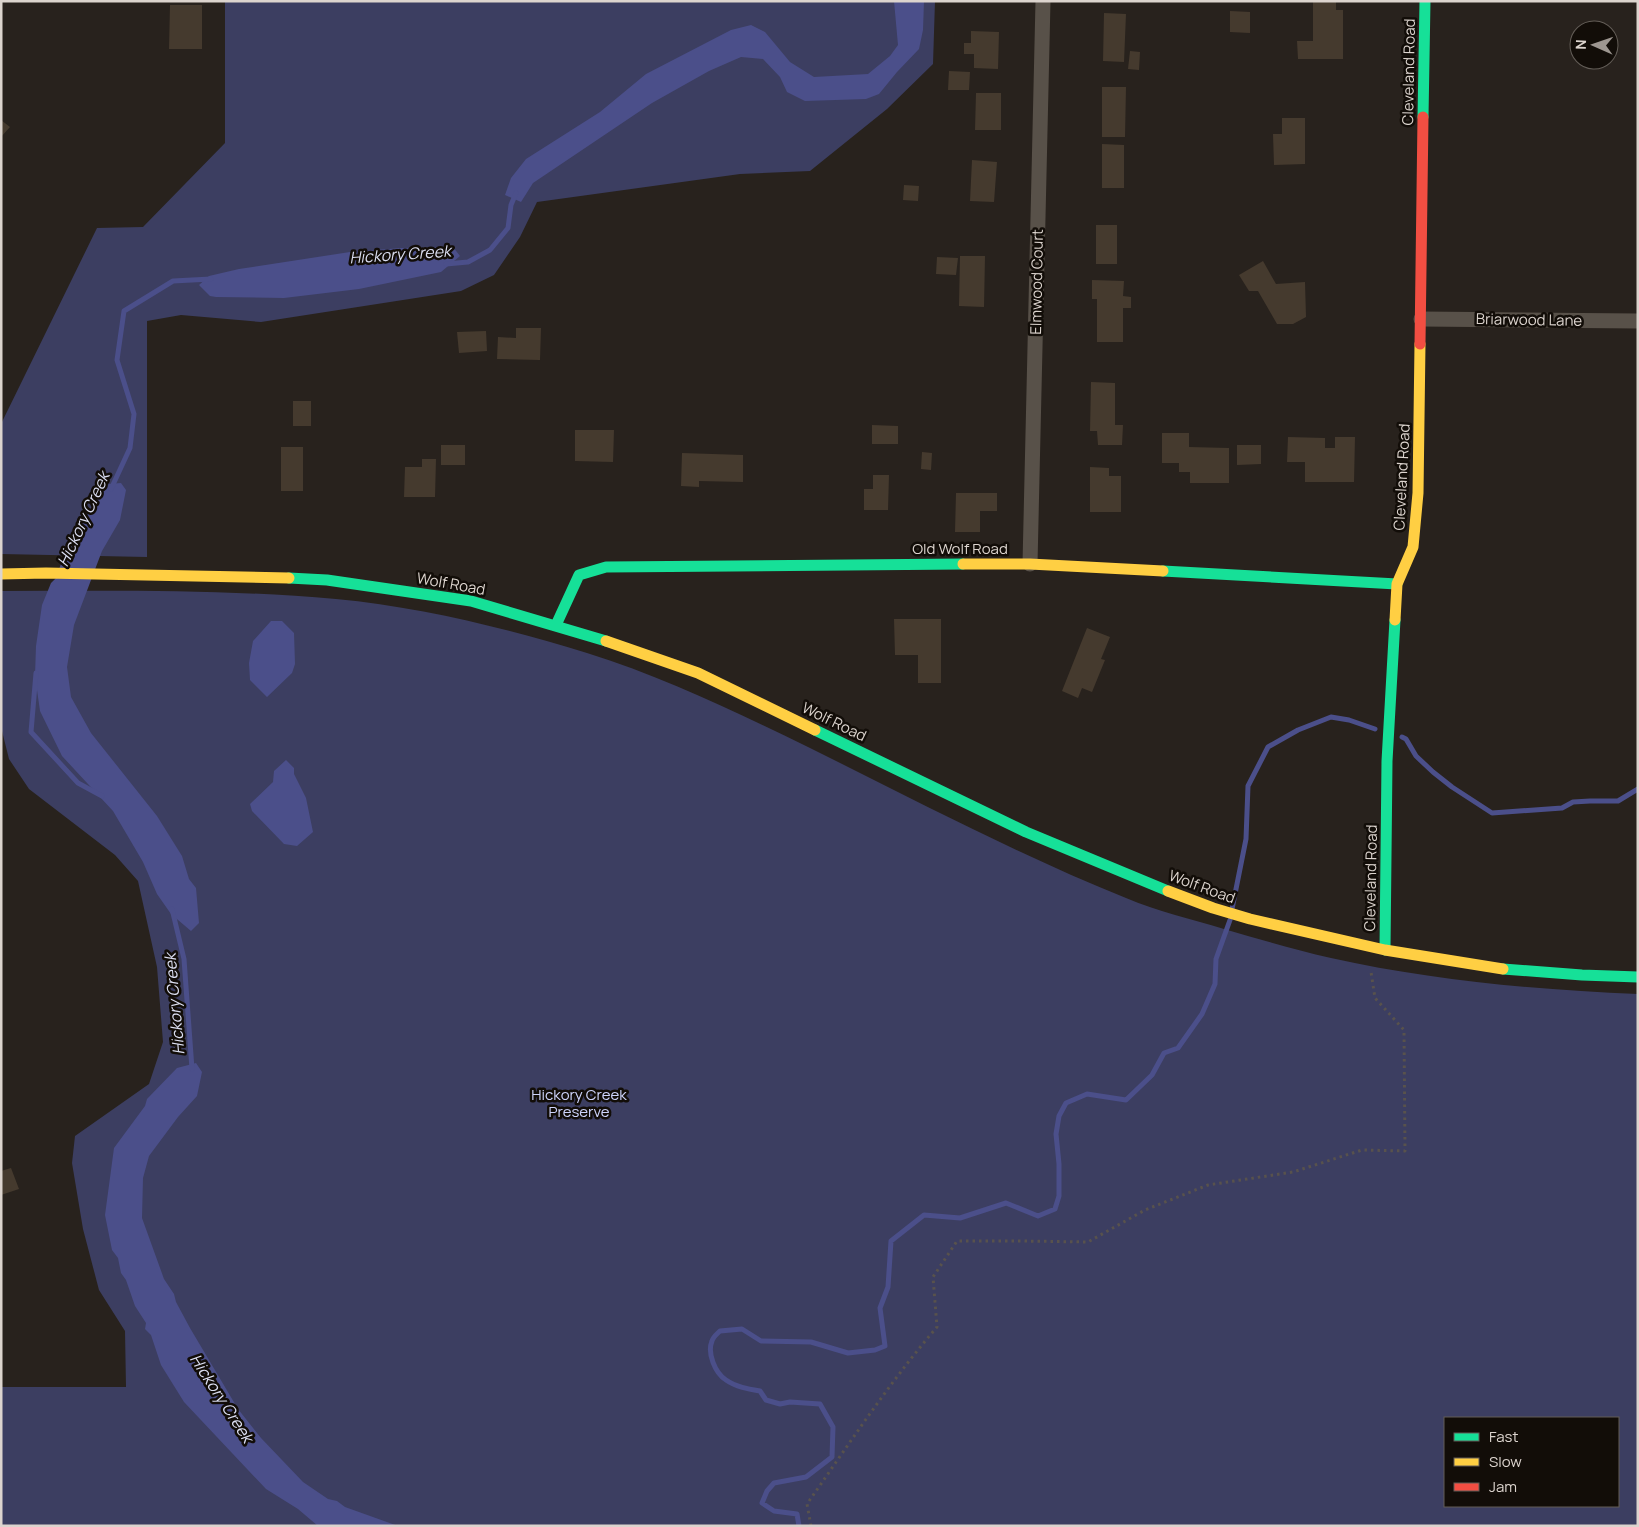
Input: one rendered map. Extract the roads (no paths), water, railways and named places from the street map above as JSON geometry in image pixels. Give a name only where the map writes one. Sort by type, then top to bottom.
[{"type":"street","name":"Elmwood Court","points":[[1030,564],[1043,1]]},
{"type":"street","name":"Cleveland Road","points":[[1385,950],[1387,762],[1397,584],[1413,547],[1418,493],[1425,1]]},
{"type":"street","name":"Briarwood Lane","points":[[1421,319],[1638,321]]},
{"type":"street","name":"Old Wolf Road","points":[[556,626],[579,574],[606,567],[1030,564],[1397,584]]},
{"type":"street","name":"Wolf Road","points":[[1,574],[258,576],[327,580],[471,601],[596,637],[698,673],[1026,832],[1146,882],[1250,920],[1385,950],[1512,970],[1582,975],[1638,976]]},
{"type":"water","points":[[894,1],[924,1],[923,30],[919,49],[879,94],[866,99],[805,101],[787,92],[780,77],[763,59],[741,57],[709,71],[652,103],[533,183],[521,202],[505,195],[511,178],[526,159],[600,112],[646,74],[731,30],[751,25],[765,32],[790,62],[814,77],[868,74],[890,56],[898,45]]},
{"type":"water","points":[[453,247],[460,256],[441,272],[359,289],[284,298],[216,297],[210,296],[199,285],[209,276],[239,269],[350,252]]},
{"type":"water","points":[[121,483],[126,490],[120,520],[102,551],[74,625],[67,667],[71,697],[91,733],[157,816],[182,856],[189,879],[196,888],[199,923],[191,931],[171,914],[157,894],[143,862],[113,811],[62,756],[40,711],[35,676],[36,646],[42,605],[51,583],[56,578],[63,558],[70,548],[72,539],[82,521],[88,515],[92,504],[109,484]]},
{"type":"water","points":[[271,621],[282,621],[294,633],[295,664],[292,673],[267,697],[250,680],[249,663],[253,641]]},
{"type":"water","points":[[286,760],[294,768],[294,774],[306,798],[313,832],[297,846],[284,844],[252,811],[250,804],[273,782],[274,771]]},
{"type":"water","points":[[196,1063],[202,1072],[197,1096],[178,1117],[149,1156],[143,1178],[142,1218],[164,1279],[174,1294],[176,1302],[190,1328],[238,1409],[261,1438],[303,1482],[328,1499],[398,1526],[318,1526],[298,1509],[266,1489],[184,1402],[161,1365],[151,1335],[145,1329],[146,1323],[135,1306],[126,1280],[121,1273],[118,1258],[112,1250],[105,1215],[114,1148],[145,1106],[147,1099],[177,1068]]},
{"type":"waterway","name":"Hickory Creek","points":[[446,264],[468,262],[490,250],[508,228],[511,205],[516,193]]},
{"type":"waterway","name":"Hickory Creek","points":[[111,489],[130,448],[134,414],[117,360],[124,311],[173,281],[211,279]]},
{"type":"waterway","name":"Hickory Creek","points":[[36,673],[31,732],[78,783],[102,796]]},
{"type":"waterway","points":[[1232,909],[1246,839],[1248,786],[1268,747],[1298,730],[1331,717],[1349,720],[1375,729]]},
{"type":"waterway","points":[[1402,737],[1406,739],[1416,756],[1433,772],[1492,813],[1562,808],[1573,802],[1618,801],[1638,789]]},
{"type":"waterway","name":"Hickory Creek","points":[[172,909],[184,959],[192,1069]]},
{"type":"waterway","points":[[799,1526],[797,1514],[774,1511],[762,1503],[767,1491],[774,1483],[806,1477],[832,1457],[833,1427],[820,1404],[790,1402],[780,1404],[766,1400],[760,1391],[738,1386],[726,1380],[718,1373],[711,1357],[713,1338],[720,1331],[742,1329],[761,1341],[811,1342],[848,1353],[875,1350],[885,1346],[880,1308],[888,1287],[891,1241],[924,1215],[960,1218],[1006,1203],[1038,1216],[1055,1209],[1059,1196],[1059,1164],[1056,1134],[1059,1116],[1066,1103],[1087,1094],[1126,1100],[1152,1075],[1164,1053],[1178,1048],[1202,1014],[1215,984],[1216,959],[1230,920]]},
{"type":"park label","name":"Hickory Creek Preserve","points":[[579,1104]]}]
